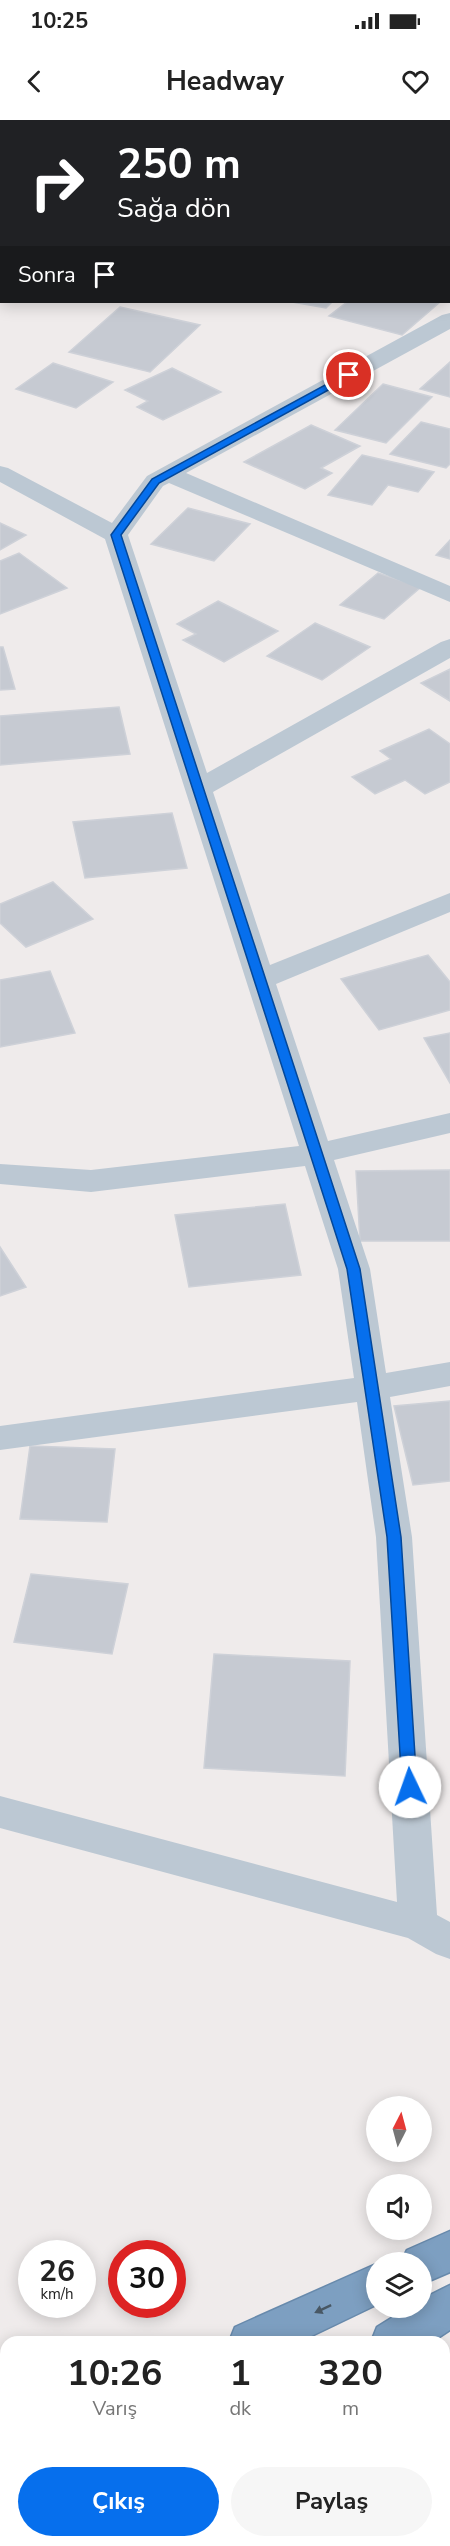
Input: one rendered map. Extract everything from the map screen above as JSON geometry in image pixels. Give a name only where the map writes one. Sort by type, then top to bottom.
[{"type":"highway","points":[[432,2259],[450,2251]]},
{"type":"highway","points":[[264,2336],[366,2289]]},
{"type":"highway","points":[[402,2336],[450,2305]]},
{"type":"street","points":[[116,535],[155,481],[450,320]]},
{"type":"street","points":[[0,473],[116,535],[354,1269],[394,1537],[434,1933],[0,1812]]},
{"type":"street","points":[[168,474],[450,594]]},
{"type":"street","points":[[198,789],[450,647]]},
{"type":"street","points":[[260,980],[450,902]]},
{"type":"street","points":[[0,1174],[91,1181],[316,1154],[450,1123]]},
{"type":"street","points":[[0,1438],[371,1388],[450,1374]]},
{"type":"building","points":[[298,303],[331,303],[326,308]]},
{"type":"building","points":[[346,303],[439,303],[402,335],[329,316]]},
{"type":"building","points":[[120,307],[200,325],[150,372],[69,352]]},
{"type":"building","points":[[450,362],[450,397],[420,389]]},
{"type":"building","points":[[53,363],[113,382],[76,408],[16,389]]},
{"type":"building","points":[[172,368],[221,392],[163,420],[137,407],[148,401],[125,390]]},
{"type":"building","points":[[383,384],[432,397],[386,443],[335,430]]},
{"type":"building","points":[[421,422],[450,429],[450,464],[446,468],[390,454]]},
{"type":"building","points":[[311,425],[360,446],[321,468],[332,473],[305,489],[244,462]]},
{"type":"building","points":[[362,455],[434,472],[418,492],[388,485],[372,505],[328,495]]},
{"type":"building","points":[[188,508],[250,524],[214,561],[151,544]]},
{"type":"building","points":[[0,523],[26,535],[0,550]]},
{"type":"building","points":[[450,540],[450,559],[436,555]]},
{"type":"building","points":[[19,553],[67,588],[0,614],[0,561]]},
{"type":"building","points":[[378,573],[421,587],[384,619],[340,605]]},
{"type":"building","points":[[218,601],[278,631],[224,662],[183,640],[196,634],[177,624]]},
{"type":"building","points":[[315,623],[370,647],[322,680],[267,656]]},
{"type":"building","points":[[0,647],[3,647],[15,689],[0,690]]},
{"type":"building","points":[[450,669],[450,701],[421,683]]},
{"type":"building","points":[[119,707],[130,754],[0,765],[0,716]]},
{"type":"building","points":[[429,729],[450,744],[450,782],[425,794],[405,780],[375,794],[352,777],[391,759],[380,751]]},
{"type":"building","points":[[172,813],[187,868],[85,878],[73,822]]},
{"type":"building","points":[[53,882],[93,919],[26,947],[0,923],[0,904]]},
{"type":"building","points":[[428,955],[450,982],[450,1010],[379,1030],[341,979]]},
{"type":"building","points":[[50,971],[75,1033],[0,1047],[0,980]]},
{"type":"building","points":[[450,1033],[450,1083],[424,1038]]},
{"type":"building","points":[[450,1170],[450,1241],[360,1241],[356,1171]]},
{"type":"building","points":[[285,1204],[301,1275],[189,1287],[175,1215]]},
{"type":"building","points":[[0,1247],[26,1287],[0,1296]]},
{"type":"building","points":[[450,1401],[450,1481],[413,1485],[394,1406]]},
{"type":"building","points":[[30,1446],[115,1449],[107,1522],[20,1519]]},
{"type":"building","points":[[31,1574],[128,1584],[112,1654],[14,1642]]},
{"type":"building","points":[[214,1654],[350,1661],[345,1776],[204,1768]]},
{"type":"route","points":[[349,375],[155,481],[116,535],[354,1269],[394,1537],[410,1787]]}]
